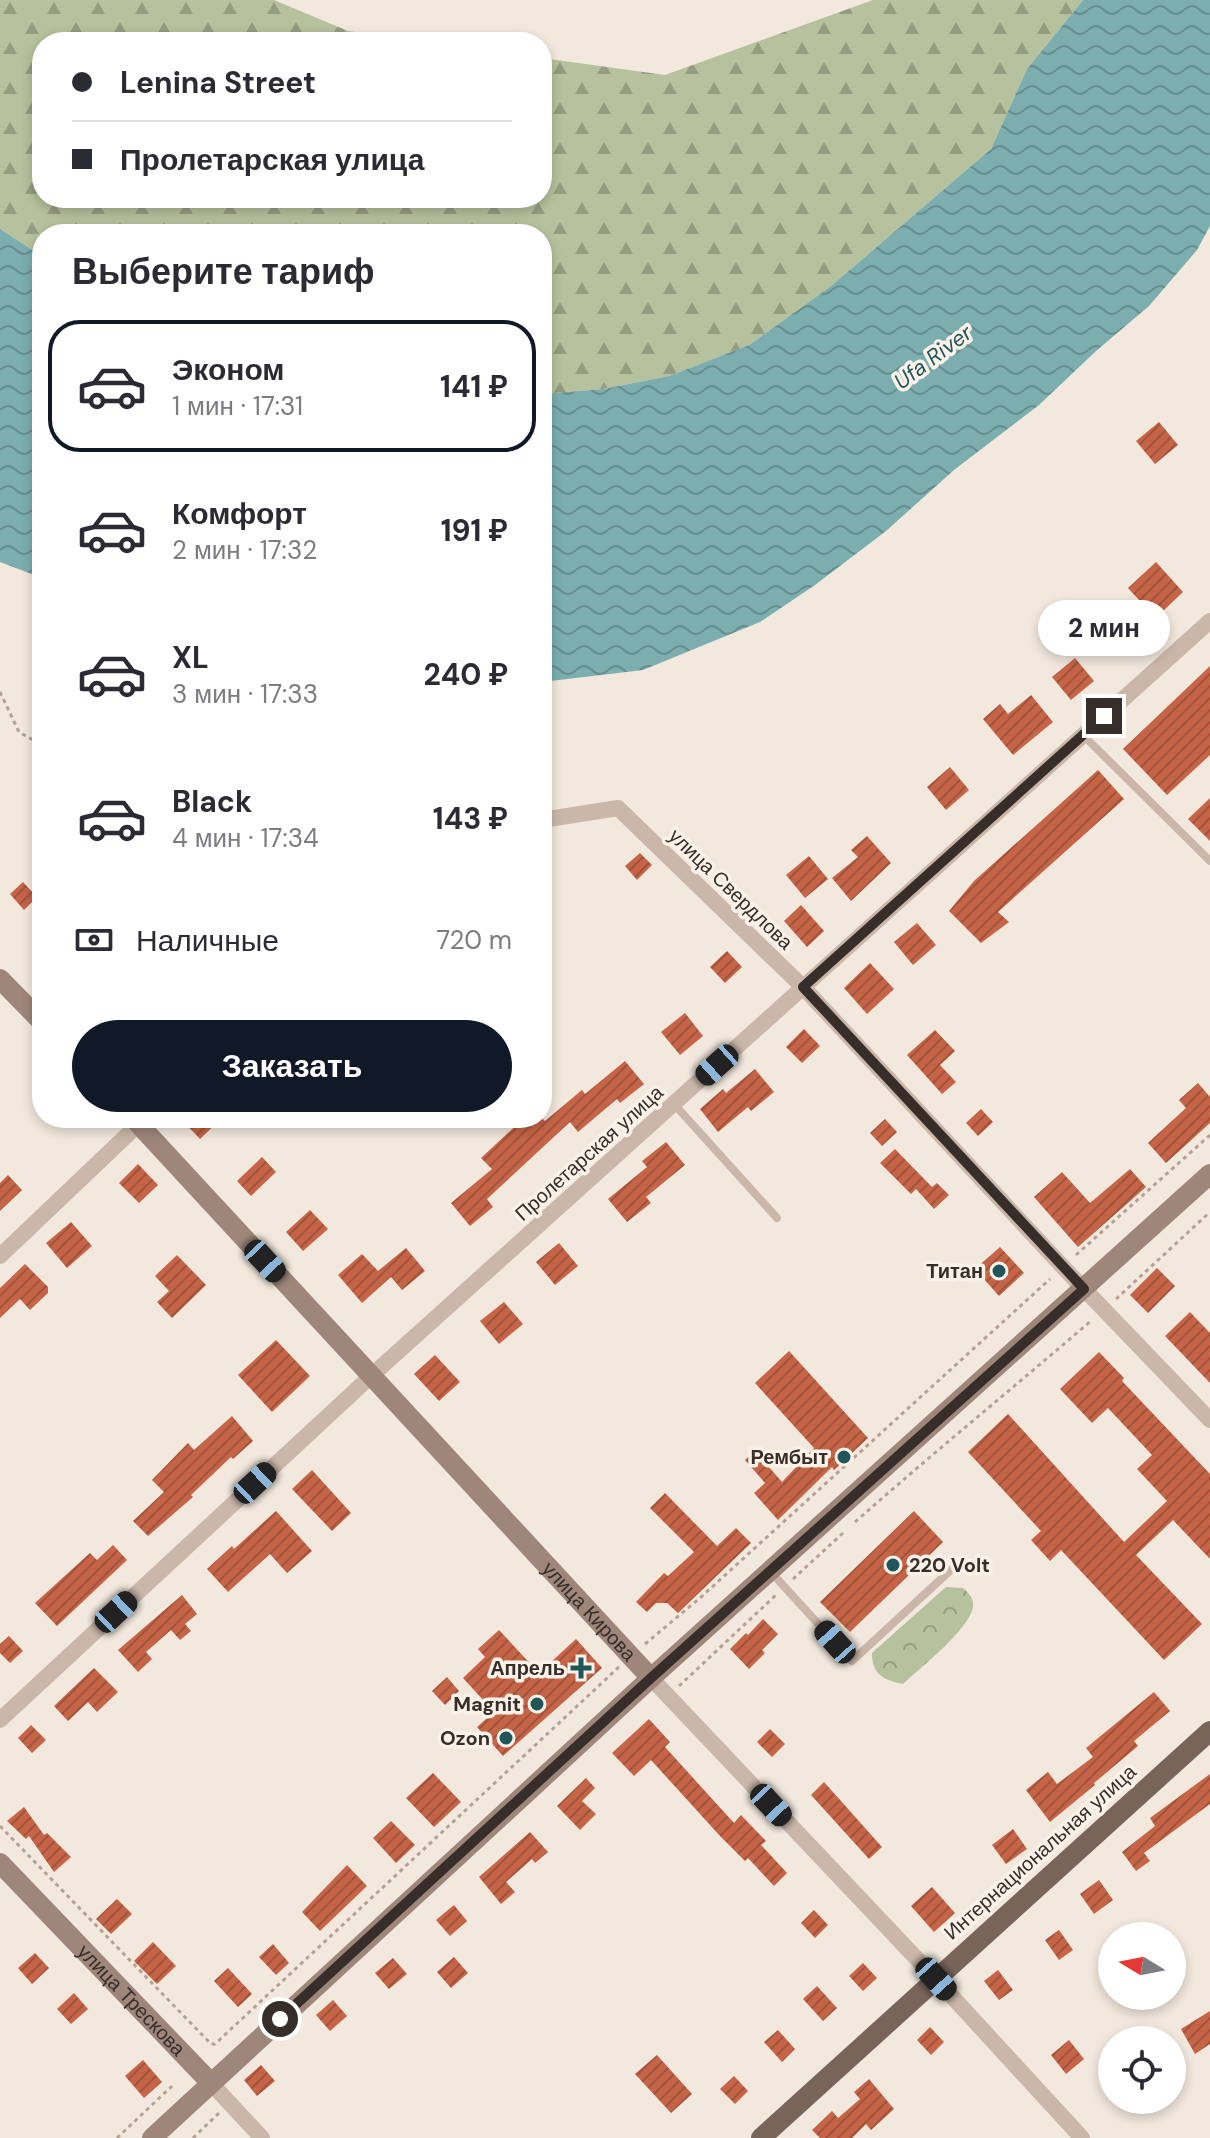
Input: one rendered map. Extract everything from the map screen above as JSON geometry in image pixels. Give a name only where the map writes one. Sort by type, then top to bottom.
[{"type":"main road","points":[[0,979],[32,1012]]},
{"type":"main road","name":"улица Кирова","points":[[146,1128],[651,1678]]},
{"type":"main road","points":[[152,2138],[651,1678],[1210,1174]]},
{"type":"main road","name":"Интернациональная улица","points":[[761,2138],[1210,1731]]},
{"type":"main road","name":"улица Трескова","points":[[0,1863],[211,2083]]},
{"type":"street","name":"Пролетарская улица","points":[[0,1720],[371,1376],[1210,621]]},
{"type":"street","name":"улица Свердлова","points":[[552,818],[618,808],[803,987],[1210,1420]]},
{"type":"street","points":[[0,1256],[131,1128]]},
{"type":"street","name":"улица Кирова","points":[[651,1678],[1082,2138]]},
{"type":"street","name":"улица Трескова","points":[[211,2083],[262,2138]]},
{"type":"lane","points":[[1083,735],[1210,861]]},
{"type":"lane","points":[[674,1103],[777,1218]]},
{"type":"lane","points":[[770,1571],[852,1661],[953,1568]]},
{"type":"path","points":[[0,692],[19,732],[32,739]]},
{"type":"path","points":[[0,1826],[211,2044],[215,2044],[631,1656],[700,1598],[1210,1135]]},
{"type":"path","points":[[668,1696],[965,1425],[1009,1392],[1105,1309],[1210,1212]]},
{"type":"path","points":[[117,2138],[172,2086]]},
{"type":"path","points":[[193,2138],[230,2103]]},
{"type":"green space","points":[[0,0],[274,0],[355,32],[32,32],[32,208],[552,208],[552,59],[665,75],[873,0],[1083,0],[1027,69],[991,149],[831,286],[749,345],[669,376],[603,389],[552,393],[552,224],[32,224],[32,250],[0,229]]},
{"type":"green space","points":[[946,1587],[963,1588],[973,1604],[971,1613],[956,1635],[903,1684],[880,1675],[874,1667],[872,1653]]},
{"type":"water","name":"Ufa River","points":[[1083,0],[1210,0],[1210,226],[1197,250],[1149,306],[1039,405],[954,470],[886,531],[760,622],[643,670],[552,681],[552,393],[603,389],[669,376],[749,345],[831,286],[991,149],[1027,69]]},
{"type":"water","points":[[0,229],[32,250],[32,574],[0,562]]},
{"type":"building","points":[[1159,422],[1178,445],[1155,464],[1136,441]]},
{"type":"building","points":[[1156,562],[1183,592],[1142,631],[1144,635],[1121,654],[1102,631],[1139,600],[1128,588]]},
{"type":"building","points":[[1078,609],[1097,632],[1074,652],[1055,629]]},
{"type":"building","points":[[1075,658],[1094,681],[1071,700],[1052,677]]},
{"type":"building","points":[[1210,666],[1210,755],[1167,795],[1123,749]]},
{"type":"building","points":[[1031,695],[1053,722],[1013,755],[983,719],[1000,704],[1008,714]]},
{"type":"building","points":[[950,767],[969,790],[946,810],[927,787]]},
{"type":"building","points":[[1098,770],[1124,799],[998,912],[1009,922],[981,943],[949,911],[974,881]]},
{"type":"building","points":[[1210,798],[1210,841],[1188,819]]},
{"type":"building","points":[[867,836],[891,863],[851,901],[832,878],[858,857],[851,850]]},
{"type":"building","points":[[640,853],[652,865],[637,880],[625,866]]},
{"type":"building","points":[[809,856],[828,879],[805,898],[786,875]]},
{"type":"building","points":[[23,882],[32,892],[32,902],[24,910],[10,894]]},
{"type":"building","points":[[801,905],[824,931],[807,947],[784,921]]},
{"type":"building","points":[[917,923],[936,945],[913,965],[894,942]]},
{"type":"building","points":[[727,951],[742,967],[725,983],[710,967]]},
{"type":"building","points":[[870,963],[894,989],[867,1014],[844,988]]},
{"type":"building","points":[[685,1013],[703,1036],[680,1055],[661,1032]]},
{"type":"building","points":[[804,1029],[820,1046],[802,1063],[786,1047]]},
{"type":"building","points":[[935,1030],[955,1051],[940,1065],[956,1082],[942,1094],[907,1055]]},
{"type":"building","points":[[625,1061],[644,1084],[620,1103],[617,1099],[578,1132],[570,1122],[487,1199],[493,1207],[470,1226],[451,1203],[492,1169],[481,1158],[513,1128],[552,1128],[552,1115],[582,1090],[585,1094]]},
{"type":"building","points":[[755,1069],[774,1092],[751,1111],[748,1107],[718,1132],[700,1109],[723,1089],[726,1093]]},
{"type":"building","points":[[1198,1083],[1210,1097],[1210,1123],[1166,1163],[1148,1143],[1186,1108],[1179,1100]]},
{"type":"building","points":[[981,1109],[993,1122],[978,1136],[966,1123]]},
{"type":"building","points":[[885,1119],[897,1132],[882,1146],[870,1133]]},
{"type":"building","points":[[190,1128],[212,1128],[200,1139]]},
{"type":"building","points":[[666,1142],[685,1165],[646,1197],[651,1203],[627,1222],[608,1199],[647,1167],[642,1161]]},
{"type":"building","points":[[895,1149],[932,1187],[937,1183],[949,1195],[934,1209],[916,1189],[911,1194],[880,1163]]},
{"type":"building","points":[[262,1157],[276,1172],[251,1196],[237,1181]]},
{"type":"building","points":[[138,1164],[158,1185],[139,1203],[119,1183]]},
{"type":"building","points":[[1130,1169],[1146,1187],[1078,1247],[1034,1197],[1062,1172],[1090,1203]]},
{"type":"building","points":[[8,1175],[22,1190],[0,1211],[0,1183]]},
{"type":"building","points":[[310,1210],[328,1229],[303,1251],[286,1232]]},
{"type":"building","points":[[71,1222],[92,1246],[67,1268],[46,1243]]},
{"type":"building","points":[[559,1243],[578,1266],[555,1285],[536,1262]]},
{"type":"building","name":"Титан","points":[[1000,1247],[1024,1273],[999,1296],[975,1269]]},
{"type":"building","points":[[406,1248],[425,1271],[402,1290],[391,1277],[362,1303],[338,1275],[362,1254],[378,1271]]},
{"type":"building","points":[[177,1255],[206,1285],[172,1318],[157,1302],[169,1291],[155,1276]]},
{"type":"building","points":[[25,1264],[48,1287],[48,1293],[30,1310],[20,1299],[0,1318],[0,1288]]},
{"type":"building","points":[[1157,1268],[1175,1286],[1148,1313],[1130,1295]]},
{"type":"building","points":[[504,1302],[523,1324],[499,1344],[480,1321]]},
{"type":"building","points":[[1190,1312],[1210,1333],[1210,1383],[1165,1336]]},
{"type":"building","points":[[276,1340],[310,1376],[272,1412],[238,1375]]},
{"type":"building","points":[[789,1351],[868,1438],[834,1470],[832,1467],[778,1520],[754,1493],[765,1483],[745,1460],[755,1451],[782,1482],[814,1448],[755,1383]]},
{"type":"building","points":[[1099,1352],[1124,1378],[1122,1381],[1210,1474],[1210,1559],[1173,1520],[1136,1555],[1202,1624],[1164,1660],[1061,1550],[1050,1561],[1031,1540],[1041,1531],[968,1452],[1008,1414],[1124,1542],[1167,1501],[1137,1469],[1152,1455],[1108,1408],[1092,1423],[1060,1389]]},
{"type":"building","points":[[435,1355],[460,1382],[439,1401],[414,1374]]},
{"type":"building","points":[[232,1416],[253,1441],[233,1459],[231,1457],[191,1495],[193,1497],[148,1536],[133,1521],[164,1492],[152,1480],[188,1443],[194,1450]]},
{"type":"building","points":[[312,1470],[351,1513],[332,1531],[292,1489]]},
{"type":"building","points":[[665,1493],[717,1546],[736,1528],[751,1543],[678,1613],[667,1603],[656,1603],[647,1612],[636,1602],[664,1573],[668,1576],[694,1552],[650,1508]]},
{"type":"building","points":[[276,1511],[312,1551],[287,1573],[270,1554],[228,1592],[207,1569]]},
{"type":"building","points":[[914,1511],[943,1542],[850,1632],[820,1602]]},
{"type":"building","points":[[113,1545],[127,1560],[57,1626],[35,1603],[90,1553],[97,1560]]},
{"type":"building","points":[[182,1595],[197,1614],[185,1624],[191,1631],[180,1640],[171,1630],[146,1652],[152,1659],[138,1672],[118,1650]]},
{"type":"building","points":[[763,1619],[778,1634],[749,1669],[730,1649]]},
{"type":"building","points":[[499,1630],[539,1673],[576,1639],[602,1668],[503,1756],[477,1727],[494,1712],[463,1678],[485,1657],[478,1649]]},
{"type":"building","points":[[9,1636],[23,1651],[10,1663],[0,1653],[0,1644]]},
{"type":"building","points":[[94,1668],[118,1692],[97,1712],[88,1702],[68,1721],[54,1706]]},
{"type":"building","points":[[447,1677],[459,1691],[445,1705],[432,1691]]},
{"type":"building","points":[[1154,1692],[1170,1711],[1134,1741],[1138,1746],[1050,1822],[1026,1790],[1048,1772],[1057,1784],[1093,1757],[1086,1748]]},
{"type":"building","points":[[649,1719],[670,1742],[665,1747],[734,1823],[741,1815],[766,1841],[761,1845],[787,1873],[774,1886],[748,1858],[745,1861],[720,1836],[651,1760],[634,1776],[612,1753]]},
{"type":"building","points":[[31,1725],[46,1740],[32,1753],[18,1738]]},
{"type":"building","points":[[770,1729],[785,1744],[772,1757],[757,1742]]},
{"type":"building","points":[[433,1773],[461,1802],[434,1827],[406,1798]]},
{"type":"building","points":[[1210,1774],[1210,1804],[1144,1853],[1150,1861],[1136,1871],[1122,1852],[1155,1826],[1150,1818]]},
{"type":"building","points":[[586,1778],[595,1788],[582,1801],[596,1814],[580,1830],[557,1806]]},
{"type":"building","points":[[824,1782],[882,1847],[869,1859],[811,1795]]},
{"type":"building","points":[[24,1807],[44,1835],[47,1833],[71,1857],[54,1872],[29,1836],[26,1839],[7,1821]]},
{"type":"building","points":[[391,1821],[415,1845],[396,1863],[373,1838]]},
{"type":"building","points":[[1013,1829],[1027,1849],[1006,1864],[992,1845]]},
{"type":"building","points":[[530,1832],[548,1852],[535,1863],[532,1859],[506,1882],[515,1892],[501,1904],[479,1877]]},
{"type":"building","points":[[347,1865],[367,1886],[320,1931],[302,1912]]},
{"type":"building","points":[[1099,1880],[1113,1900],[1094,1914],[1080,1894]]},
{"type":"building","points":[[932,1887],[955,1913],[934,1932],[911,1906]]},
{"type":"building","points":[[117,1899],[132,1914],[111,1934],[96,1919]]},
{"type":"building","points":[[454,1905],[467,1921],[450,1936],[436,1920]]},
{"type":"building","points":[[814,1910],[828,1925],[815,1938],[801,1923]]},
{"type":"building","points":[[1059,1930],[1073,1950],[1059,1960],[1045,1940]]},
{"type":"building","points":[[153,1942],[176,1966],[157,1984],[134,1961]]},
{"type":"building","points":[[273,1944],[289,1963],[276,1975],[259,1957]]},
{"type":"building","points":[[35,1953],[49,1968],[32,1984],[18,1968]]},
{"type":"building","points":[[454,1957],[468,1973],[451,1988],[437,1972]]},
{"type":"building","points":[[393,1958],[407,1974],[389,1989],[375,1973]]},
{"type":"building","points":[[863,1963],[877,1978],[863,1991],[849,1976]]},
{"type":"building","points":[[228,1968],[252,1994],[238,2007],[214,1981]]},
{"type":"building","points":[[998,1970],[1013,1990],[999,2000],[984,1981]]},
{"type":"building","points":[[817,1986],[837,2008],[823,2021],[803,1999]]},
{"type":"building","points":[[74,1993],[88,2009],[71,2024],[57,2009]]},
{"type":"building","points":[[333,2000],[347,2016],[330,2031],[316,2015]]},
{"type":"building","points":[[1210,2011],[1210,2044],[1195,2054],[1186,2038],[1186,2026]]},
{"type":"building","points":[[930,2027],[944,2042],[931,2055],[917,2040]]},
{"type":"building","points":[[778,2030],[795,2049],[782,2062],[764,2042]]},
{"type":"building","points":[[1069,2040],[1084,2059],[1066,2074],[1051,2055]]},
{"type":"building","points":[[657,2055],[692,2094],[671,2113],[635,2074]]},
{"type":"building","points":[[143,2060],[162,2082],[144,2098],[125,2076]]},
{"type":"building","points":[[261,2065],[275,2081],[257,2096],[244,2080]]},
{"type":"building","points":[[734,2076],[748,2091],[735,2104],[720,2089]]},
{"type":"building","points":[[869,2079],[894,2109],[871,2130],[866,2124],[852,2138],[820,2138],[812,2130],[832,2111],[838,2118],[860,2099],[854,2092]]},
{"type":"place","name":"Титан","points":[[999,1271]]},
{"type":"place","name":"Рембыт","points":[[844,1457]]},
{"type":"place","name":"220 Volt","points":[[893,1565]]},
{"type":"place","name":"Апрель","points":[[581,1668]]},
{"type":"place","name":"Magnit","points":[[537,1704]]},
{"type":"place","name":"Ozon","points":[[506,1738]]},
{"type":"route","points":[[280,2019],[651,1678],[1084,1289],[803,987],[1104,716]]}]
